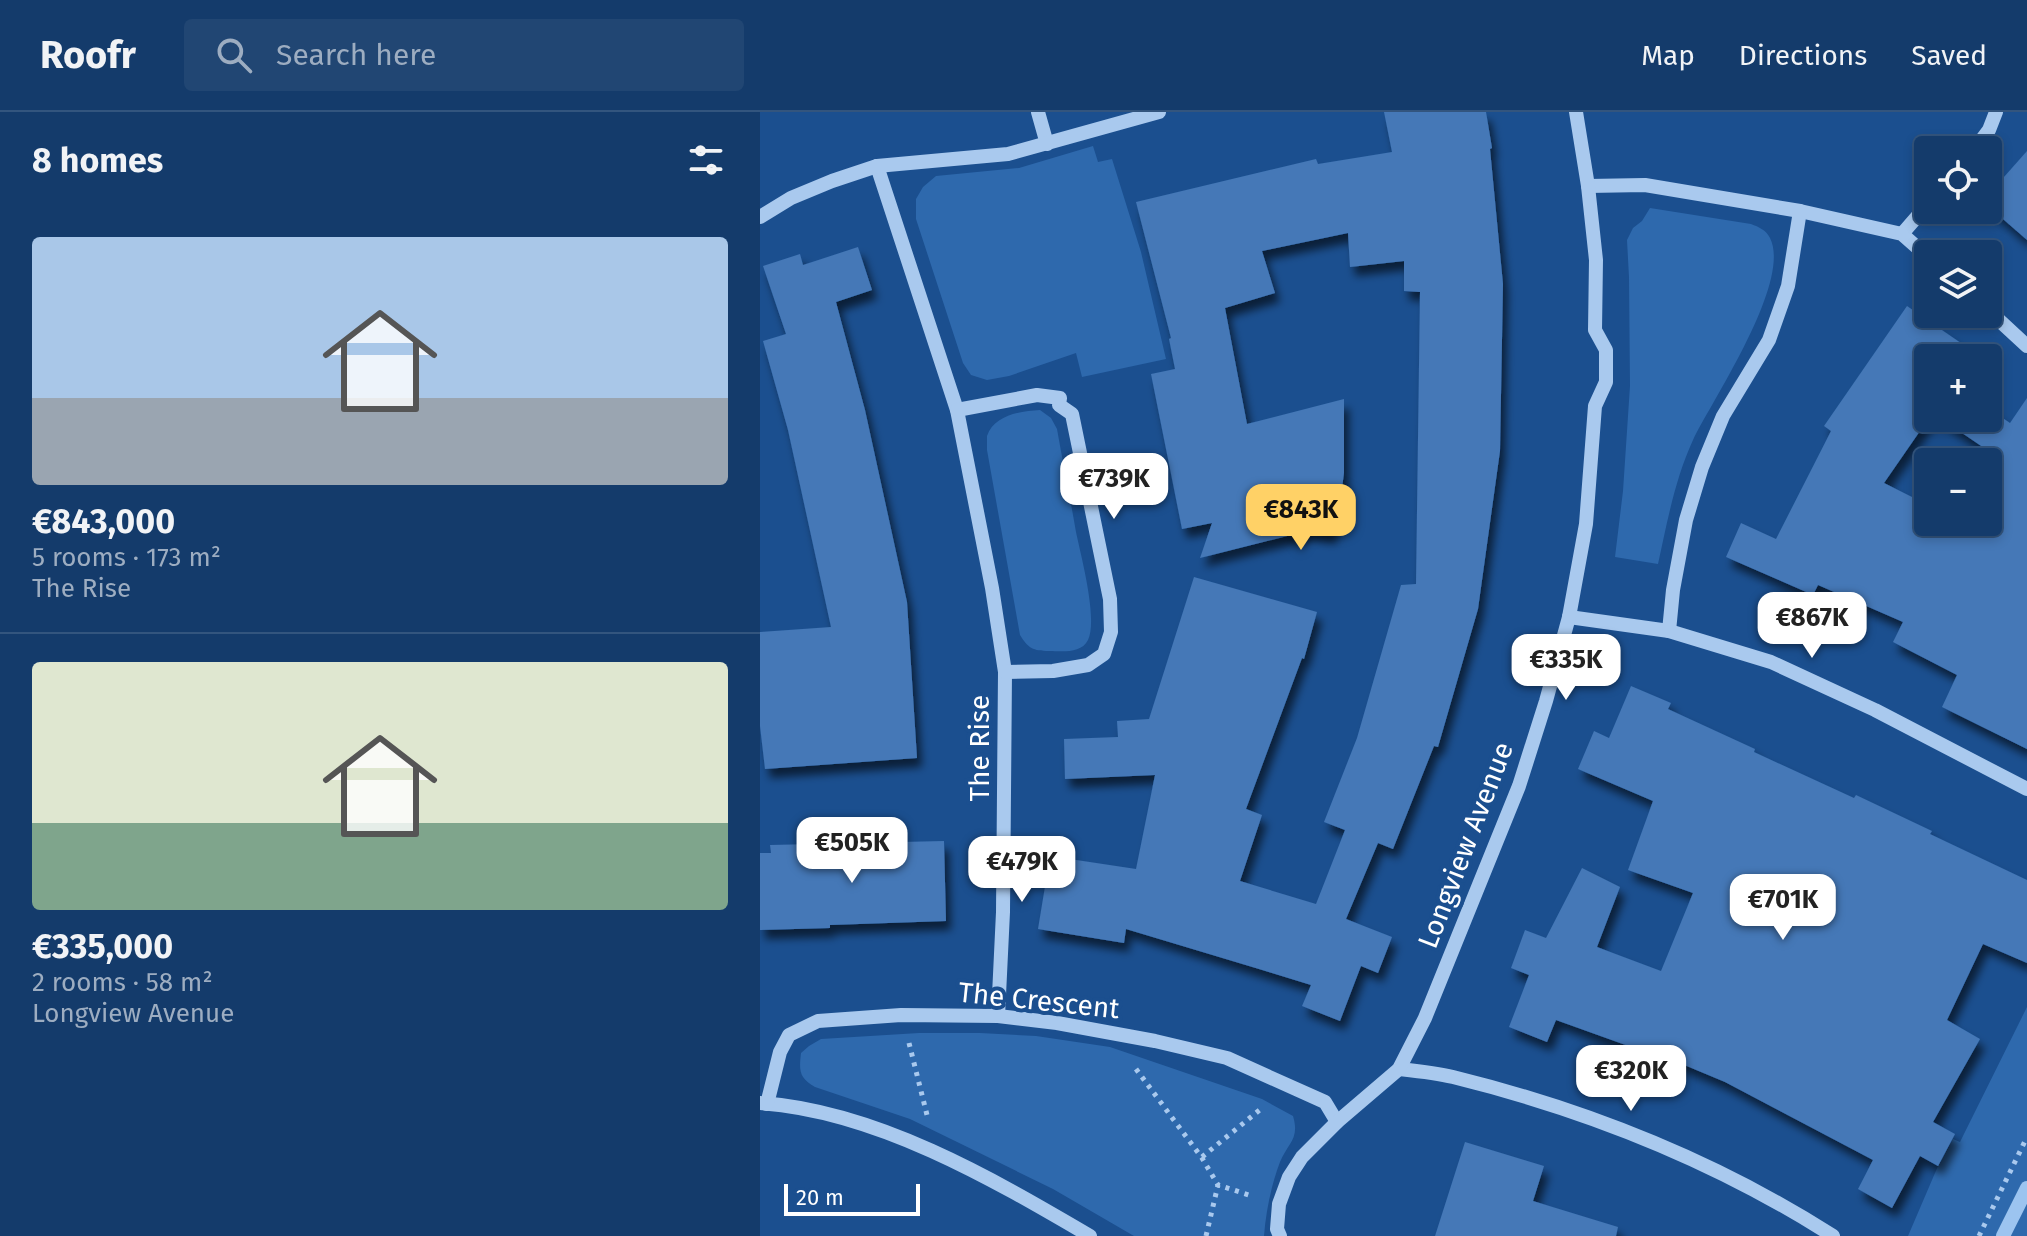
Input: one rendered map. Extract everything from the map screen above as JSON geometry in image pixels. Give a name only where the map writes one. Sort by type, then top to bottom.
[{"type":"street","points":[[1038,112],[1047,144]]},
{"type":"street","points":[[760,217],[791,198],[877,166],[1008,154],[1159,112]]},
{"type":"street","name":"Longview Avenue","points":[[1280,1236],[1277,1229],[1279,1204],[1289,1177],[1302,1157],[1337,1122],[1399,1069],[1425,1018],[1519,786],[1569,617],[1586,524],[1595,406],[1606,382],[1606,350],[1595,330],[1596,260],[1576,112]]},
{"type":"street","points":[[1984,136],[1996,112]]},
{"type":"street","name":"The Rise","points":[[877,166],[957,410],[1005,672],[1003,912],[998,1016]]},
{"type":"street","points":[[1588,186],[1645,185],[1800,211],[1902,234],[1914,245]]},
{"type":"street","points":[[1669,631],[1686,520],[1702,467],[1723,416],[1769,340],[1788,286],[1800,211]]},
{"type":"street","points":[[1902,234],[1914,220]]},
{"type":"street","points":[[2002,323],[2027,346]]},
{"type":"street","name":"The Rise","points":[[957,410],[1037,395],[1060,398],[1059,405],[1072,414],[1110,599],[1111,632],[1104,654],[1088,665],[1053,671],[1005,672]]},
{"type":"street","points":[[1569,617],[1669,631],[1771,662],[1875,710],[2027,789]]},
{"type":"street","name":"The Crescent","points":[[1090,1236],[1022,1196],[937,1153],[845,1117],[764,1103],[780,1052],[789,1035],[818,1021],[901,1015],[998,1016],[1057,1023],[1227,1058],[1325,1102],[1337,1122]]},
{"type":"street","points":[[1399,1069],[1451,1076],[1559,1108],[1650,1140],[1746,1186],[1833,1236]]},
{"type":"path","points":[[901,1015],[937,1153]]},
{"type":"path","points":[[1110,1033],[1202,1158],[1218,1185],[1264,1199]]},
{"type":"path","points":[[1202,1158],[1269,1102]]},
{"type":"path","points":[[1979,1236],[2027,1137]]},
{"type":"path","points":[[1206,1236],[1218,1185]]},
{"type":"shaded area","points":[[1093,146],[1098,162],[1112,159],[1141,252],[1166,359],[1082,377],[1076,353],[1009,376],[987,380],[971,375],[963,363],[916,219],[916,199],[923,187],[936,176],[1019,168]]},
{"type":"shaded area","points":[[1650,208],[1754,225],[1770,238],[1774,258],[1761,310],[1693,440],[1681,470],[1658,564],[1615,557],[1630,386],[1627,240]]},
{"type":"shaded area","points":[[1040,410],[1051,418],[1057,429],[1090,603],[1091,630],[1088,640],[1081,648],[1071,651],[1035,649],[1028,646],[1020,635],[987,450],[987,436],[996,423],[1017,413]]},
{"type":"shaded area","points":[[2027,1007],[2027,1236],[1908,1236],[1938,1166],[1953,1139],[1960,1142]]},
{"type":"shaded area","points":[[919,1033],[1036,1036],[1110,1047],[1262,1099],[1293,1116],[1294,1136],[1274,1180],[1264,1236],[1134,1236],[1053,1189],[910,1119],[815,1087],[801,1073],[801,1053],[821,1039]]},
{"type":"building","points":[[1384,112],[1486,112],[1492,148],[1503,284],[1500,451],[1478,609],[1438,747],[1434,746],[1393,849],[1378,843],[1346,919],[1392,937],[1378,973],[1361,966],[1340,1021],[1302,1006],[1311,985],[1259,969],[1126,929],[1124,943],[1038,929],[1050,856],[1136,869],[1155,775],[1065,779],[1064,739],[1118,737],[1117,721],[1149,719],[1194,577],[1317,612],[1304,659],[1246,809],[1262,815],[1240,881],[1316,904],[1345,830],[1324,822],[1357,738],[1401,585],[1416,584],[1420,292],[1404,291],[1404,261],[1350,267],[1348,233],[1262,251],[1275,293],[1225,308],[1247,424],[1344,399],[1341,496],[1331,535],[1307,531],[1200,558],[1212,523],[1182,529],[1151,374],[1175,369],[1171,338],[1136,202],[1316,159],[1318,164],[1392,152]]},
{"type":"building","points":[[2027,151],[2027,240],[2002,218],[2002,179]]},
{"type":"building","points":[[858,247],[872,290],[836,302],[865,410],[907,602],[917,758],[765,769],[760,726],[760,632],[831,627],[788,430],[763,341],[786,334],[763,266],[800,254],[803,265]]},
{"type":"building","points":[[1907,306],[1914,311],[1914,328],[1939,328],[1962,344],[1914,344],[1914,432],[1919,432],[1884,483],[1914,498],[1914,536],[2002,536],[2002,448],[1984,448],[1961,432],[2002,432],[2002,418],[2010,423],[2027,398],[2027,749],[1942,707],[1957,675],[1893,642],[1903,622],[1818,585],[1813,595],[1726,557],[1741,523],[1776,539],[1831,431],[1824,426]]},
{"type":"building","points":[[1631,686],[1671,703],[1668,709],[1755,749],[1754,752],[1854,798],[1856,795],[2027,880],[2027,963],[1983,944],[1947,1020],[1980,1039],[1933,1122],[1955,1134],[1938,1166],[1920,1156],[1892,1208],[1858,1189],[1873,1160],[1725,1082],[1646,1049],[1645,1052],[1556,1020],[1547,1042],[1509,1027],[1529,975],[1511,968],[1525,930],[1546,938],[1582,868],[1620,887],[1597,947],[1661,971],[1693,893],[1628,870],[1653,801],[1578,769],[1594,731],[1609,738]]},
{"type":"building","points":[[944,841],[946,921],[760,930],[760,853],[771,853],[770,845]]},
{"type":"building","points":[[1465,1142],[1544,1166],[1533,1201],[1618,1227],[1616,1236],[1435,1236]]},
{"type":"waterway","points":[[2003,1236],[2027,1188]]}]
